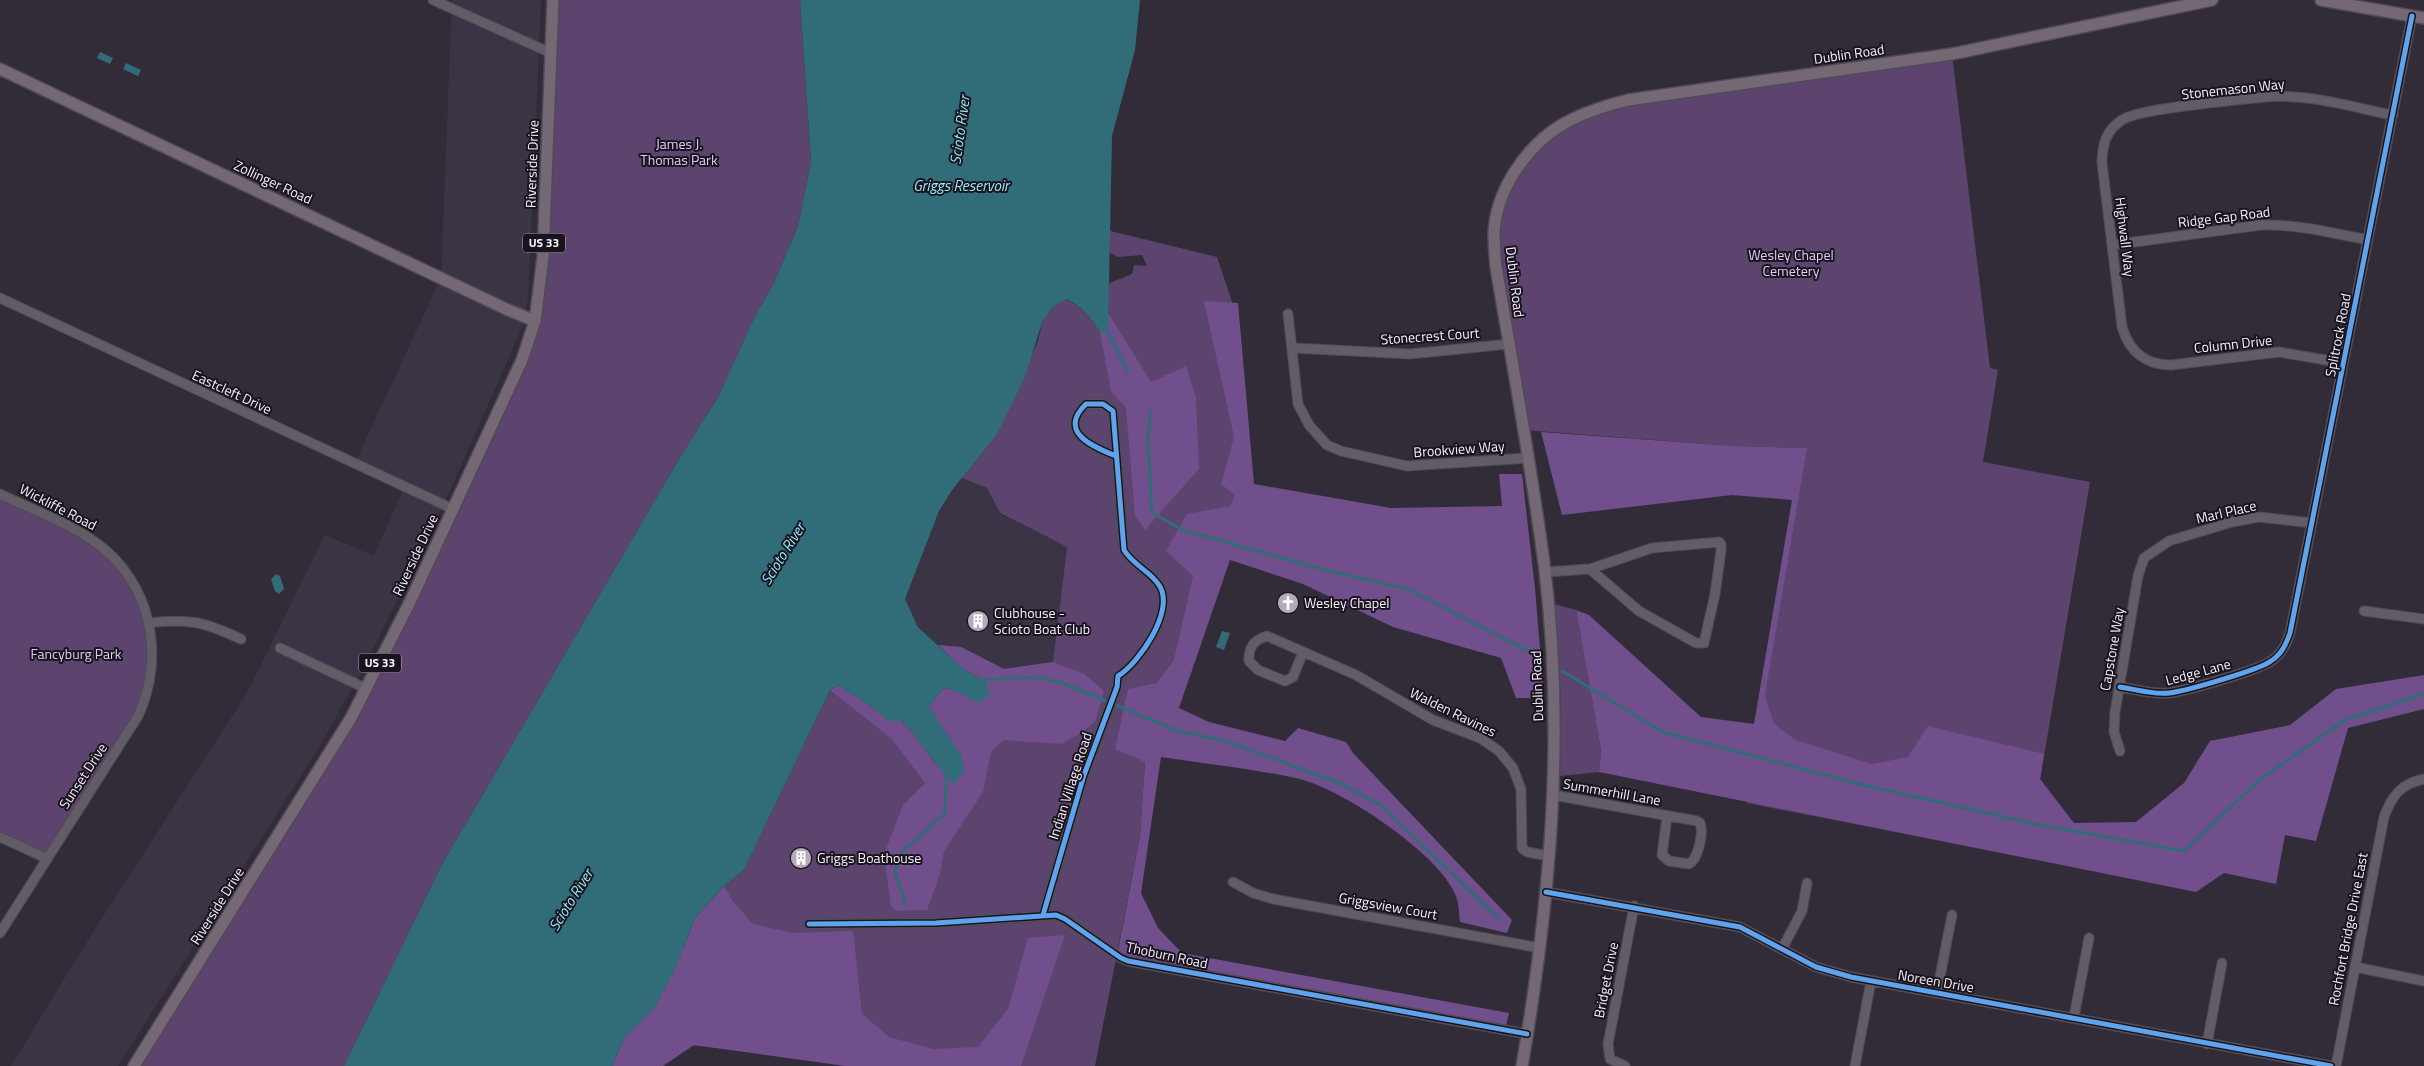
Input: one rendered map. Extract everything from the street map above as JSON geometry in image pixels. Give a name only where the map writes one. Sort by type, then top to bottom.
[{"type":"main road","name":"Riverside Drive","points":[[134,1066],[333,750],[367,689],[453,510],[522,360],[535,321],[543,257],[553,0]]},
{"type":"main road","name":"Dublin Road","points":[[1522,1066],[1540,948],[1546,892],[1553,796],[1554,719],[1545,572],[1496,267],[1494,233],[1498,213],[1511,180],[1527,155],[1549,134],[1568,121],[1590,111],[1628,100],[1952,54],[2212,0]]},
{"type":"main road","points":[[2321,0],[2418,17]]},
{"type":"main road","name":"Zollinger Road","points":[[0,69],[506,309],[535,321]]},
{"type":"street","points":[[433,0],[551,53]]},
{"type":"street","name":"Splitrock Road","points":[[2278,656],[2286,645],[2290,633],[2393,115],[2418,17]]},
{"type":"street","name":"Stonemason Way","points":[[2111,130],[2123,118],[2131,115],[2285,95],[2393,115]]},
{"type":"street","name":"Highwall Way","points":[[2111,130],[2103,145],[2102,163],[2122,327],[2131,347]]},
{"type":"street","name":"Ridge Gap Road","points":[[2112,245],[2261,225],[2283,224],[2304,226],[2368,240]]},
{"type":"street","name":"Eastcleft Drive","points":[[0,298],[453,510]]},
{"type":"street","name":"Brookview Way","points":[[1288,314],[1294,348],[1298,404],[1308,425],[1327,445],[1341,451],[1407,466],[1528,458]]},
{"type":"street","name":"Stonecrest Court","points":[[1294,348],[1410,354],[1508,344]]},
{"type":"street","name":"Column Drive","points":[[2131,347],[2139,356],[2161,365],[2279,352],[2344,363]]},
{"type":"street","name":"Indian Village Road","points":[[1042,915],[1096,738],[1116,687],[1118,676],[1134,663],[1151,638],[1162,612],[1164,598],[1161,587],[1155,578],[1137,566],[1124,550],[1113,411],[1103,404],[1086,404],[1076,420],[1076,430],[1080,438],[1087,444],[1116,456]]},
{"type":"street","name":"Wickliffe Road","points":[[0,494],[96,542],[132,580],[149,623]]},
{"type":"street","name":"Marl Place","points":[[2149,553],[2169,541],[2244,519],[2274,518],[2312,523]]},
{"type":"street","points":[[1545,572],[1590,569],[1652,548],[1716,541],[1721,544],[1715,594],[1704,644],[1696,643],[1639,611],[1590,569]]},
{"type":"street","name":"Capstone Way","points":[[2120,751],[2114,732],[2120,686],[2138,576],[2144,558],[2149,553]]},
{"type":"street","points":[[2364,611],[2424,619]]},
{"type":"street","points":[[149,623],[180,620],[197,621],[241,639]]},
{"type":"street","name":"Sunset Drive","points":[[0,933],[46,858],[123,740],[143,705],[152,653],[149,623]]},
{"type":"street","name":"Walden Ravines","points":[[1303,652],[1293,677],[1285,680],[1258,670],[1249,661],[1251,645],[1258,639],[1267,636],[1356,675],[1433,720],[1480,738],[1499,751],[1512,768],[1520,789],[1522,848],[1527,852],[1549,856]]},
{"type":"street","points":[[280,648],[367,689]]},
{"type":"street","name":"Ledge Lane","points":[[2120,686],[2156,693],[2176,692],[2260,667],[2278,656]]},
{"type":"street","name":"Rochfort Bridge Drive East","points":[[2336,1066],[2384,817],[2391,798],[2403,788],[2424,779]]},
{"type":"street","name":"Summerhill Lane","points":[[1553,796],[1697,820],[1700,823],[1701,831],[1696,858],[1689,864],[1669,861],[1662,855],[1667,816]]},
{"type":"street","points":[[0,837],[46,858]]},
{"type":"street","name":"Griggsview Court","points":[[1233,882],[1253,893],[1273,899],[1540,948]]},
{"type":"street","points":[[1782,949],[1802,911],[1807,883]]},
{"type":"street","name":"Noreen Drive","points":[[1546,892],[1634,906],[1740,928],[1816,967],[1850,978],[2074,1017],[2207,1044],[2331,1066]]},
{"type":"street","name":"Bridget Drive","points":[[1625,1066],[1610,1059],[1608,1044],[1634,906]]},
{"type":"street","name":"Thoburn Road","points":[[809,924],[936,923],[1056,915],[1065,919],[1120,958],[1128,961],[1527,1034]]},
{"type":"street","points":[[1937,992],[1952,915]]},
{"type":"street","points":[[2074,1017],[2089,938]]},
{"type":"street","points":[[2207,1044],[2222,963]]},
{"type":"street","points":[[2354,967],[2424,980]]},
{"type":"street","points":[[1855,1066],[1871,981]]},
{"type":"shaded area","points":[[452,0],[541,0],[528,299],[519,334],[448,495],[364,667],[321,744],[118,1066],[11,1066],[88,940],[245,696],[325,535],[374,556],[404,488],[354,465],[441,278]]},
{"type":"shaded area","points":[[1204,301],[1238,303],[1254,484],[1391,508],[1502,506],[1499,474],[1522,474],[1535,588],[1544,698],[1516,698],[1501,658],[1393,627],[1303,584],[1230,560],[1179,708],[1209,722],[1285,741],[1298,728],[1346,742],[1353,753],[1512,920],[1507,933],[1460,922],[1456,896],[1446,879],[1431,862],[1411,843],[1388,826],[1364,810],[1318,785],[1266,772],[1161,757],[1141,893],[1158,928],[1182,953],[1509,1013],[1506,1026],[1117,956],[1140,836],[1145,762],[1115,749],[1128,689],[1157,683],[1174,660],[1193,576],[1166,551],[1187,514],[1230,506],[1235,495],[1221,484],[1234,437]]},
{"type":"shaded area","points":[[1108,313],[1151,382],[1186,366],[1196,398],[1199,469],[1145,530],[1135,516],[1126,408],[1111,391],[1100,332],[1107,332]]},
{"type":"shaded area","points":[[1541,432],[1735,446],[1807,448],[1765,696],[1774,724],[1796,740],[1872,764],[1908,757],[1928,726],[2044,754],[2040,779],[2074,823],[2136,822],[2184,783],[2210,741],[2290,725],[2336,689],[2424,675],[2424,709],[2348,728],[2316,841],[2285,835],[2276,884],[2224,873],[2196,892],[1599,772],[1601,750],[1576,610],[1589,615],[1701,717],[1754,724],[1792,500],[1732,495],[1562,515]]},
{"type":"shaded area","points":[[962,478],[987,488],[1000,514],[1067,547],[1053,662],[1004,669],[961,647],[938,645],[918,627],[905,599],[939,511]]},
{"type":"shaded area","points":[[938,645],[961,647],[1004,669],[1053,662],[1084,674],[1104,691],[1095,722],[1062,744],[1003,740],[991,752],[983,792],[944,851],[940,874],[927,910],[896,911],[891,906],[884,854],[903,805],[925,783],[892,739],[830,690],[838,685],[873,708],[888,721],[901,721],[914,734],[935,764],[961,755],[929,707],[943,688],[955,689],[965,697],[987,683],[960,666]]},
{"type":"shaded area","points":[[724,886],[732,900],[753,924],[793,933],[853,931],[862,1014],[889,1037],[933,1049],[978,1047],[1008,1009],[1028,938],[1065,935],[1021,1066],[846,1066],[694,1045],[663,1066],[612,1066],[624,1038],[655,1007],[676,967],[695,918]]},
{"type":"green space","name":"James J. Thomas Park","points":[[553,0],[800,0],[811,162],[798,226],[774,283],[755,316],[717,399],[682,454],[441,866],[344,1066],[134,1066],[351,718],[535,321]]},
{"type":"green space","name":"Wesley Chapel Cemetery","points":[[1952,54],[1990,368],[1998,370],[1983,462],[2090,482],[2027,858],[1747,803],[1806,448],[1735,446],[1523,430],[1496,267],[1500,205],[1527,155],[1590,111]]},
{"type":"green space","points":[[1094,227],[1217,257],[1232,302],[1247,491],[1145,762],[1140,836],[1095,1066],[846,1066],[736,1050],[624,1038],[724,886],[744,870],[830,690],[989,695],[938,645],[961,647],[1004,669],[1053,662],[1067,547],[1000,513],[987,488],[962,478],[996,436],[1038,341],[1042,323],[1052,308],[1065,299],[1071,302],[1085,312],[1100,332],[1107,289],[1110,283],[1132,274],[1134,265],[1147,266],[1142,255],[1118,257],[1100,247]]},
{"type":"green space","name":"Fancyburg Park","points":[[0,494],[96,542],[132,580],[151,633],[143,705],[46,858],[0,837]]},
{"type":"green space","points":[[1554,604],[1576,610],[1601,750],[1599,772],[1560,776],[1561,698]]},
{"type":"water","name":"Griggs Reservoir","points":[[800,0],[1140,0],[1135,50],[1112,136],[1108,332],[1100,332],[1077,305],[1066,299],[1052,308],[1042,323],[1025,377],[996,436],[953,489],[939,511],[905,599],[918,627],[960,666],[987,684],[989,696],[979,703],[957,692],[943,688],[929,707],[961,755],[964,771],[954,784],[902,721],[888,721],[873,708],[838,685],[830,690],[744,870],[724,886],[695,918],[676,967],[655,1007],[624,1038],[612,1066],[344,1066],[441,866],[682,454],[717,399],[755,316],[774,283],[798,226],[811,162]]},
{"type":"water","points":[[100,52],[113,58],[110,64],[97,58]]},
{"type":"water","points":[[126,63],[141,70],[138,76],[123,69]]},
{"type":"water","points":[[276,574],[280,576],[284,589],[279,594],[275,591],[271,579]]},
{"type":"water","points":[[1222,631],[1230,633],[1224,650],[1216,647]]},
{"type":"waterway","points":[[1108,332],[1128,372]]},
{"type":"waterway","points":[[1150,411],[1148,442],[1152,513],[1183,530],[1321,569],[1408,589],[1538,656]]},
{"type":"waterway","points":[[1562,671],[1663,732],[1867,786],[2040,825],[2184,851],[2257,782],[2343,721],[2424,694]]},
{"type":"waterway","points":[[979,680],[1040,677],[1068,685],[1178,731],[1229,742],[1344,785],[1382,806],[1498,918]]},
{"type":"waterway","points":[[906,905],[895,872],[901,853],[945,813],[946,774]]},
{"type":"cycle path","points":[[2120,687],[2150,693],[2169,693],[2206,684],[2264,665],[2278,655],[2287,641],[2412,16]]},
{"type":"cycle path","points":[[1043,915],[1084,775],[1117,687],[1118,676],[1136,660],[1145,648],[1153,635],[1163,608],[1163,596],[1159,585],[1124,550],[1113,411],[1103,404],[1086,404],[1078,414],[1075,423],[1077,430],[1089,443],[1116,456]]},
{"type":"cycle path","points":[[1546,892],[1740,927],[1816,967],[1851,977],[2331,1066]]},
{"type":"cycle path","points":[[809,924],[936,923],[1056,915],[1128,961],[1527,1034]]},
{"type":"place","name":"Wesley Chapel","points":[[1288,603]]},
{"type":"place","name":"Clubhouse - Scioto Boat Club","points":[[978,621]]},
{"type":"place","name":"Griggs Boathouse","points":[[801,858]]},
{"type":"water label","name":"Scioto River","points":[[960,130]]},
{"type":"water label","name":"Scioto River","points":[[783,554]]},
{"type":"water label","name":"Scioto River","points":[[571,900]]}]
